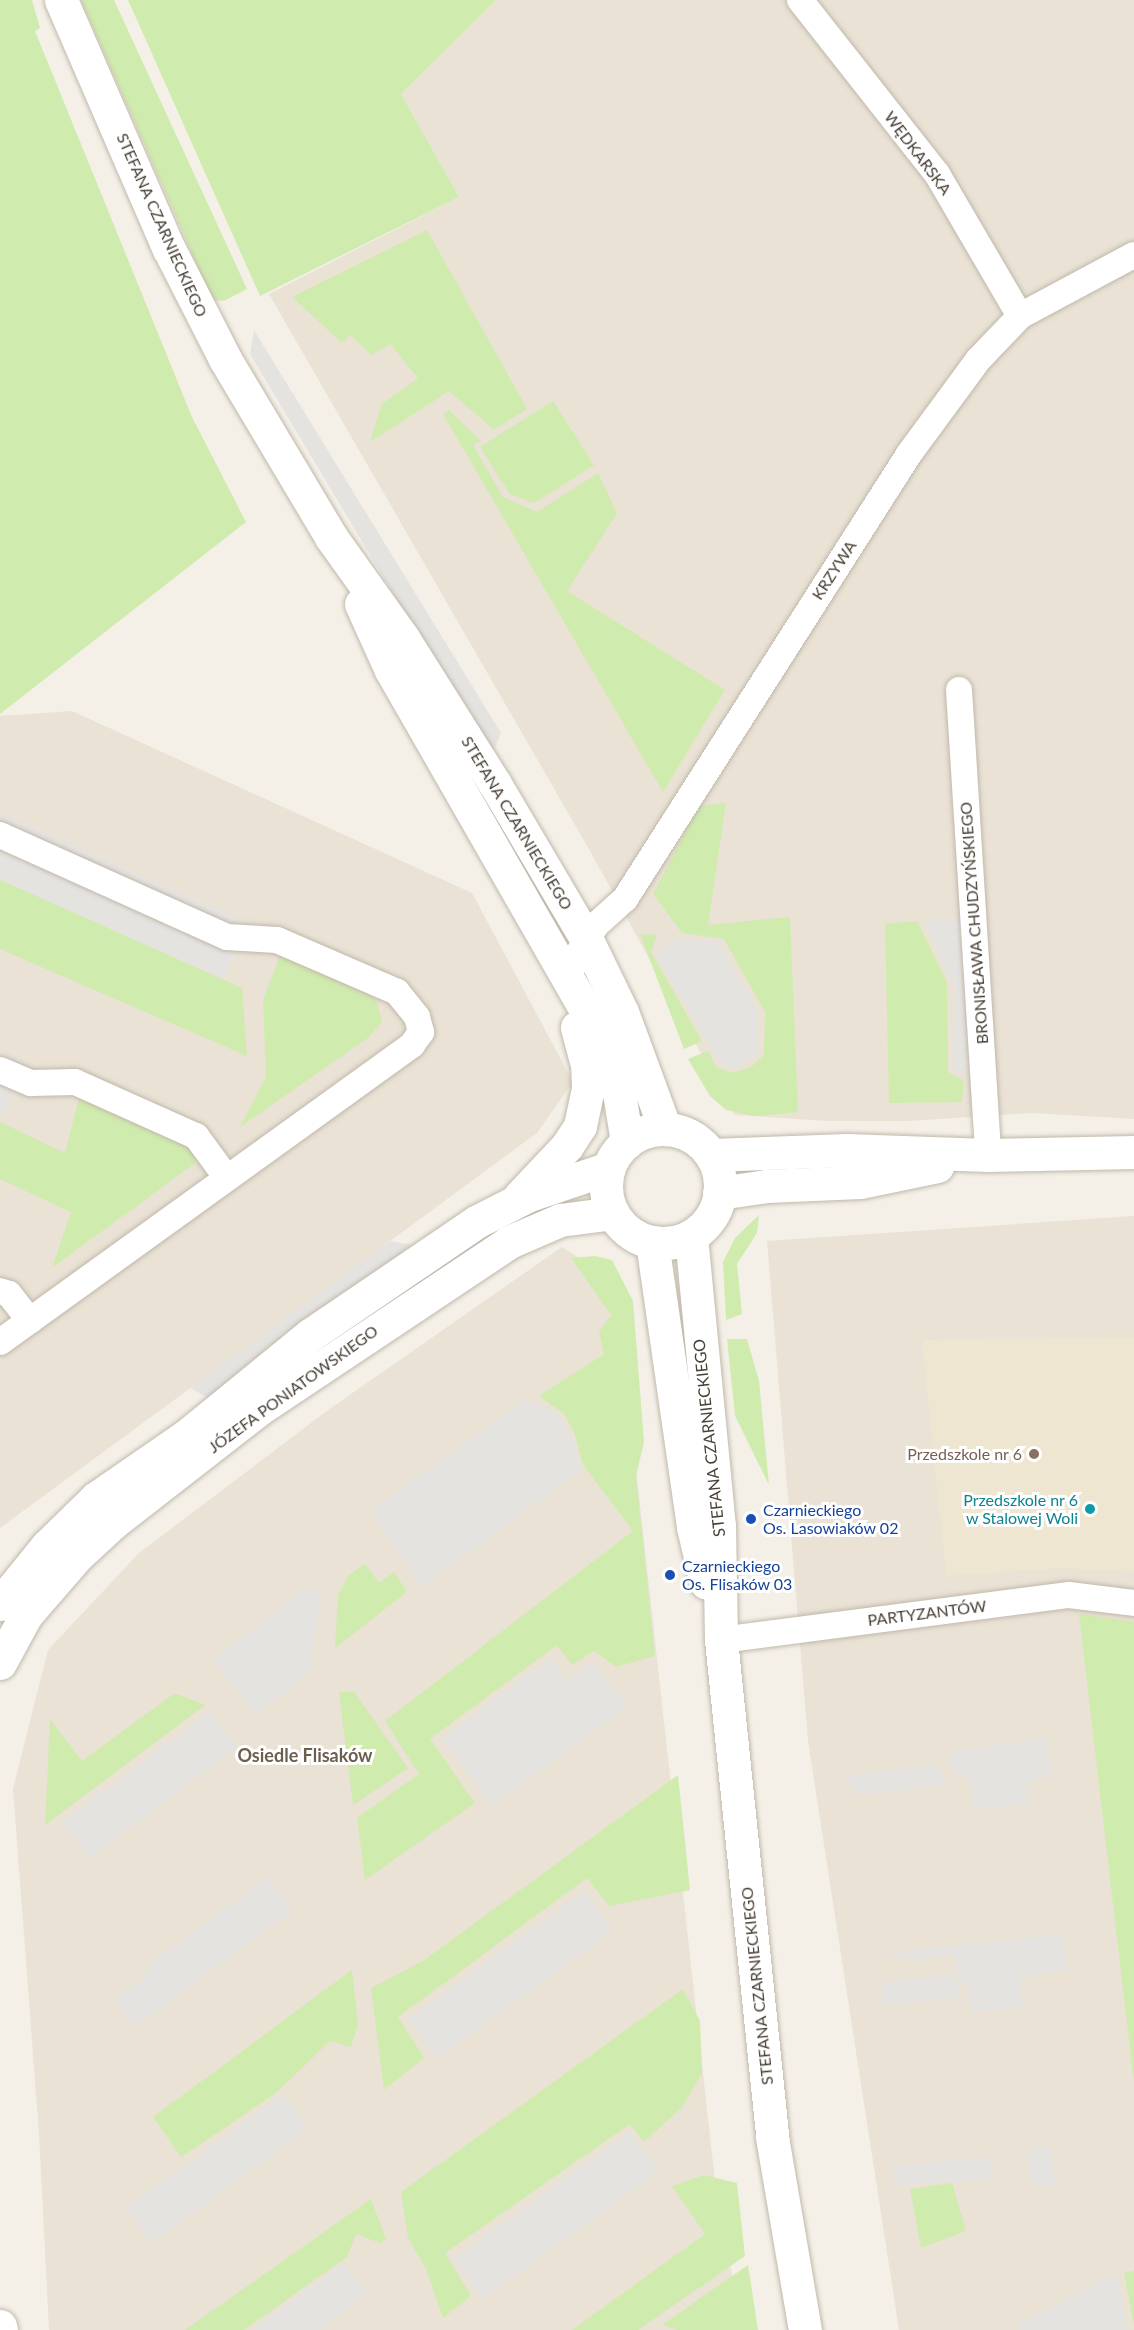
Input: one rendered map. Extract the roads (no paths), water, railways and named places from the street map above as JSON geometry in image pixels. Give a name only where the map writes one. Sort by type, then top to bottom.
[{"type":"street","name":"STEFANA CZARNIECKIEGO","points":[[61,0],[169,249],[207,325],[331,537],[403,638],[587,940],[622,1012],[664,1129]]},
{"type":"street","name":"WĘDKARSKA","points":[[800,0],[937,174],[1020,316]]},
{"type":"street","name":"KRZYWA","points":[[569,978],[576,957],[596,925],[625,899],[909,454],[978,360],[1020,316],[1134,255]]},
{"type":"street","name":"STEFANA CZARNIECKIEGO","points":[[331,537],[391,670],[569,978],[606,1054],[619,1094],[618,1155]]},
{"type":"street","name":"BRONISŁAWA CHUDZYŃSKIEGO","points":[[959,690],[988,1155]]},
{"type":"street","points":[[0,835],[227,937],[277,940],[397,992],[417,1017],[421,1032],[412,1045],[0,1342]]},
{"type":"street","points":[[515,1202],[567,1146],[580,1126],[586,1103],[587,1065],[569,978]]},
{"type":"street","points":[[0,1070],[31,1083],[75,1082],[196,1136],[227,1178]]},
{"type":"street","points":[[664,1129],[699,1142],[711,1155],[717,1167],[719,1193],[705,1225],[691,1236],[679,1241],[652,1242],[623,1227],[613,1213],[606,1183],[618,1155],[651,1130],[664,1129]]},
{"type":"street","points":[[711,1155],[846,1150],[988,1155],[1134,1152]]},
{"type":"street","name":"JÓZEFA PONIATOWSKIEGO","points":[[0,1604],[47,1546],[111,1486],[186,1436],[310,1335],[454,1236],[515,1202],[618,1155]]},
{"type":"street","points":[[719,1193],[767,1186],[860,1182],[988,1155]]},
{"type":"street","name":"JÓZEFA PONIATOWSKIEGO","points":[[0,1663],[26,1615],[78,1555],[114,1522],[260,1409],[509,1242],[560,1220],[613,1213]]},
{"type":"street","name":"STEFANA CZARNIECKIEGO","points":[[691,1236],[719,1526],[721,1640],[772,2137],[805,2330]]},
{"type":"street","name":"STEFANA CZARNIECKIEGO","points":[[652,1242],[693,1527],[721,1640]]},
{"type":"street","points":[[0,1291],[9,1294],[30,1321]]},
{"type":"street","name":"PARTYZANTÓW","points":[[721,1640],[1069,1595],[1134,1603]]},
{"type":"place","name":"Przedszkole nr 6","points":[[1034,1454]]},
{"type":"place","name":"Przedszkole nr 6 w Stalowej Woli","points":[[1090,1509]]},
{"type":"place","name":"Czarnieckiego Os. Lasowiaków 02","points":[[751,1519]]},
{"type":"place","name":"Czarnieckiego Os. Flisaków 03","points":[[670,1575]]},
{"type":"district","name":"Osiedle Flisaków","points":[[305,1755]]}]
